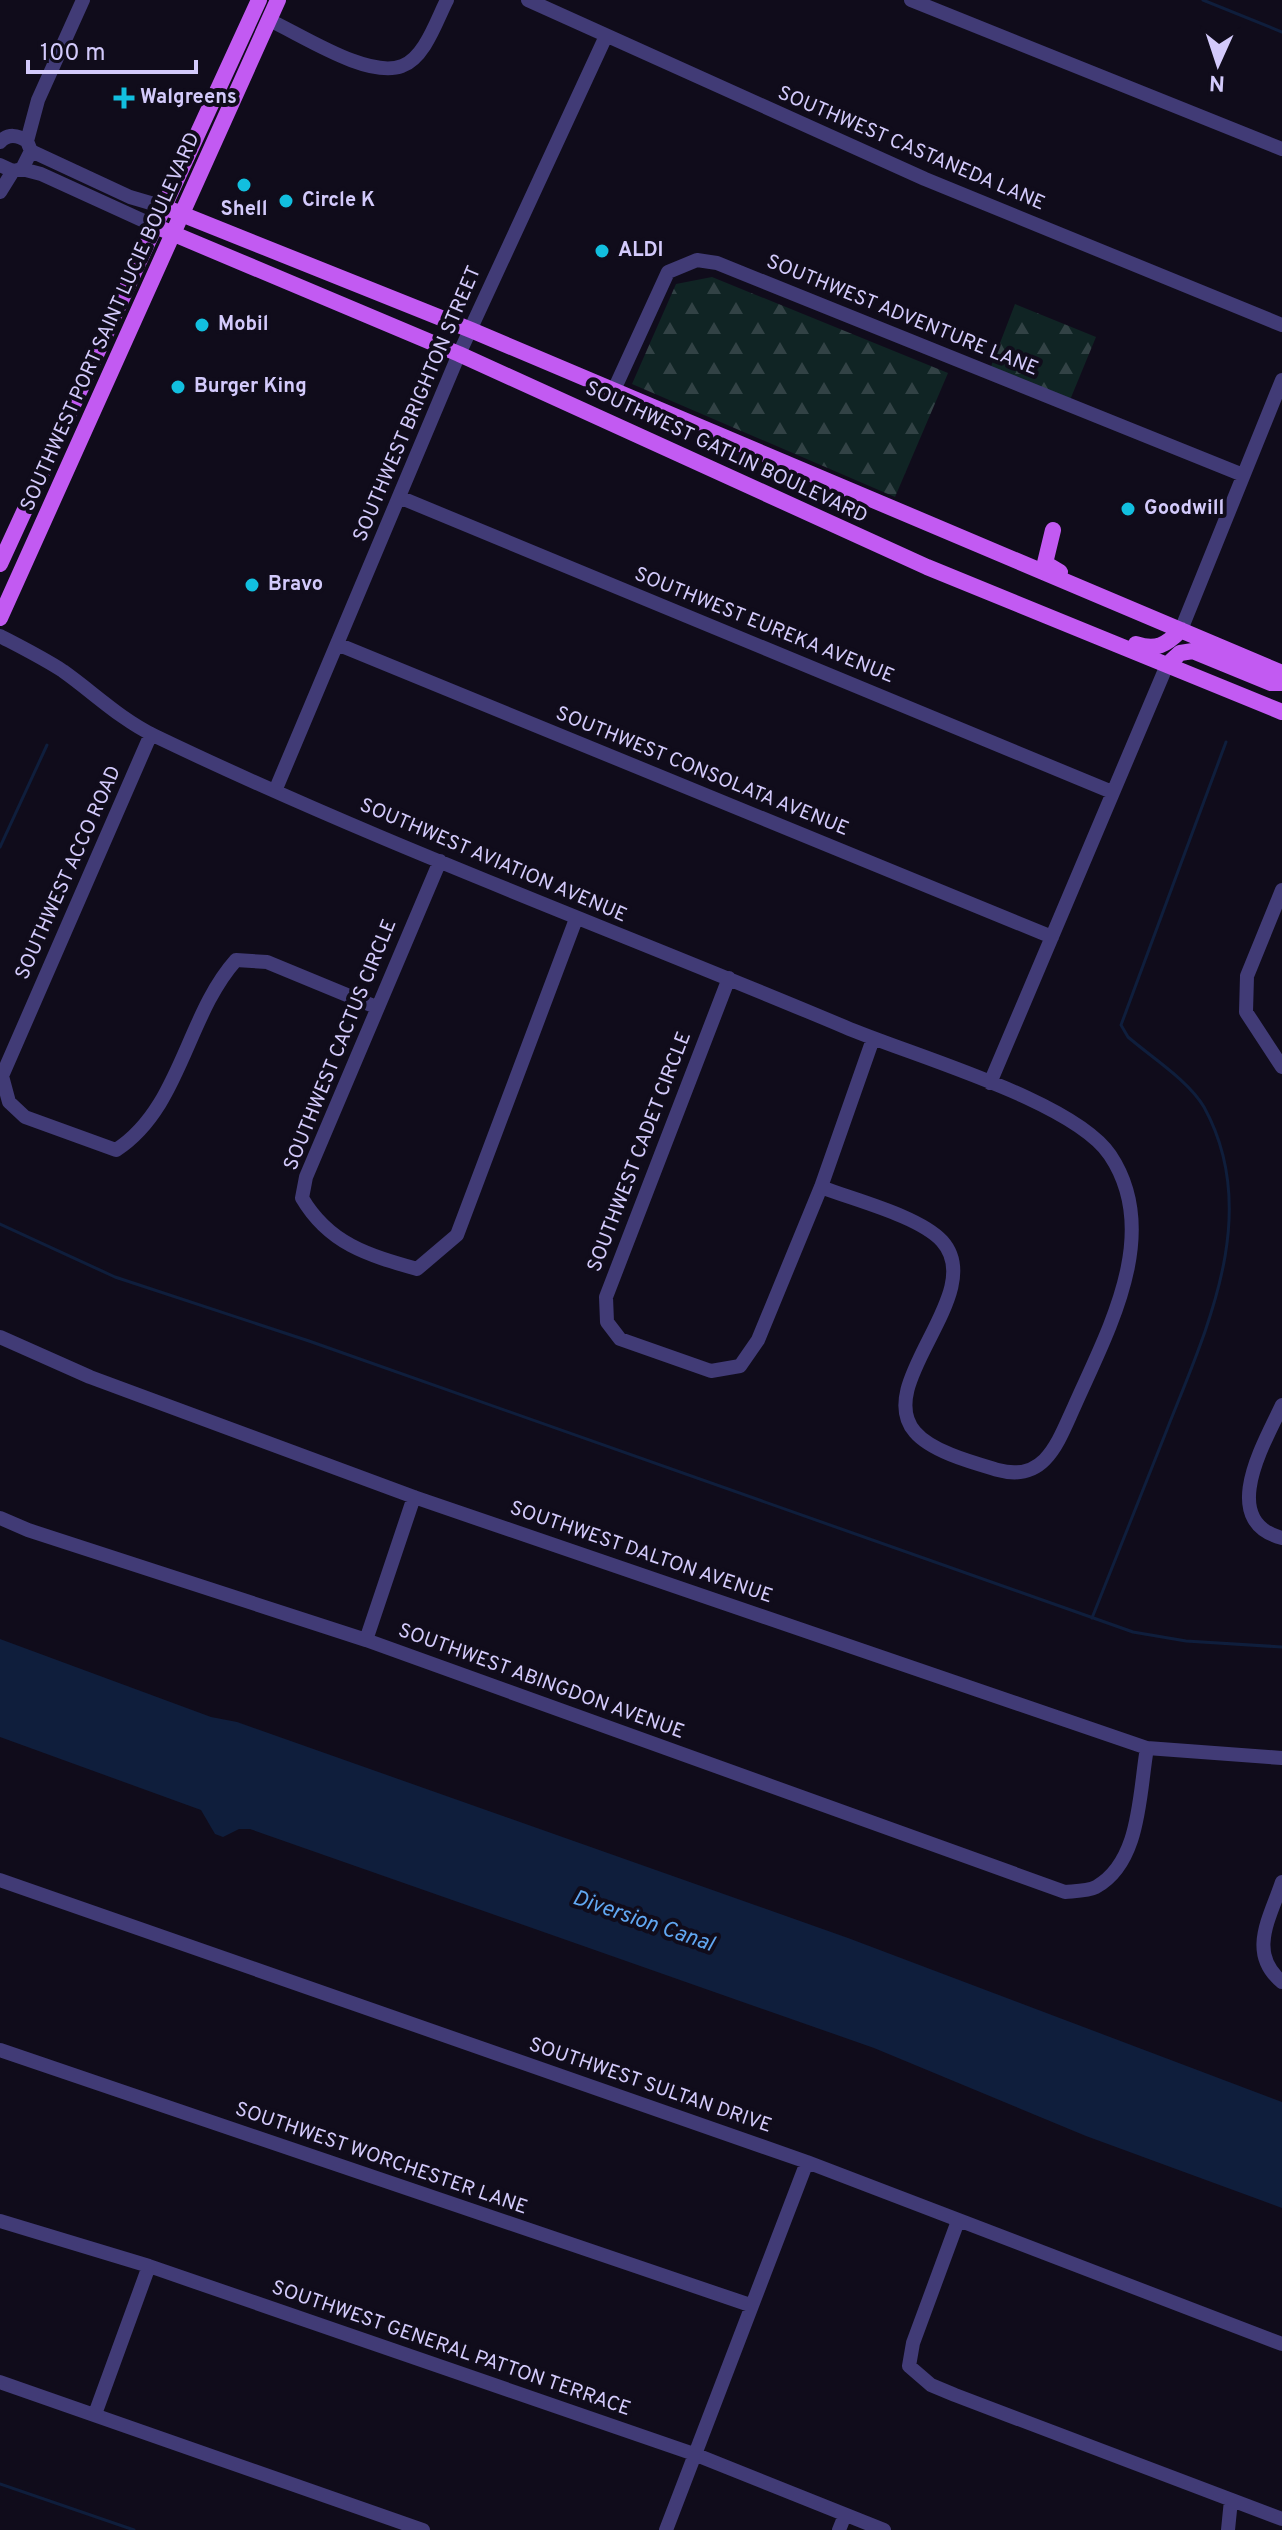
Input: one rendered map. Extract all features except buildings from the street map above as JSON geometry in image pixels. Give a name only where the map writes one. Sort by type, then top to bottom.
[{"type":"main road","name":"SOUTHWEST PORT SAINT LUCIE BOULEVARD","points":[[0,564],[259,0]]},
{"type":"main road","name":"SOUTHWEST PORT SAINT LUCIE BOULEVARD","points":[[0,618],[278,0]]},
{"type":"main road","name":"SOUTHWEST GATLIN BOULEVARD","points":[[164,207],[471,330],[1282,673]]},
{"type":"main road","name":"SOUTHWEST GATLIN BOULEVARD","points":[[155,226],[459,354],[927,567],[1282,712]]},
{"type":"main road","points":[[1021,563],[1035,558],[1045,536],[1053,530],[1047,567],[1124,600],[1147,616]]},
{"type":"main road","points":[[1047,617],[1071,617],[1148,648],[1164,645],[1181,630]]},
{"type":"main road","points":[[1167,665],[1180,653],[1193,651],[1271,683],[1282,683]]},
{"type":"street","points":[[0,192],[12,168],[12,141],[38,100],[83,0]]},
{"type":"street","points":[[269,20],[372,69],[404,66],[422,49],[447,0]]},
{"type":"street","name":"SOUTHWEST CASTANEDA LANE","points":[[528,0],[925,179],[1282,325]]},
{"type":"street","points":[[911,0],[1282,149]]},
{"type":"street","name":"SOUTHWEST BRIGHTON STREET","points":[[275,791],[459,354],[606,36]]},
{"type":"street","points":[[12,141],[130,197],[164,207]]},
{"type":"street","points":[[12,168],[155,226]]},
{"type":"street","name":"SOUTHWEST ADVENTURE LANE","points":[[613,392],[668,272],[685,263],[707,262],[1243,475]]},
{"type":"street","points":[[1181,630],[1282,380]]},
{"type":"street","name":"SOUTHWEST EUREKA AVENUE","points":[[399,497],[1112,792]]},
{"type":"street","name":"SOUTHWEST AVIATION AVENUE","points":[[0,636],[59,669],[124,720],[275,791],[576,919],[990,1083],[1085,1127],[1112,1157],[1132,1210],[1132,1260],[1098,1351],[1050,1457],[1032,1472],[997,1470],[923,1440],[910,1427],[906,1409],[908,1388],[950,1291],[953,1272],[950,1253],[940,1239],[913,1223],[821,1187]]},
{"type":"street","name":"SOUTHWEST CONSOLATA AVENUE","points":[[337,644],[1052,937]]},
{"type":"street","points":[[990,1083],[1167,665]]},
{"type":"street","name":"SOUTHWEST ACCO ROAD","points":[[151,734],[2,1076],[9,1102],[25,1117],[116,1150],[137,1136],[160,1102],[217,982],[236,960],[267,962],[376,1007]]},
{"type":"street","name":"SOUTHWEST CACTUS CIRCLE","points":[[440,861],[306,1177],[302,1198],[317,1224],[369,1255],[417,1269],[457,1235],[576,919]]},
{"type":"street","points":[[1282,890],[1247,976],[1246,1012],[1282,1067]]},
{"type":"street","name":"SOUTHWEST CADET CIRCLE","points":[[729,978],[606,1297],[607,1322],[620,1339],[711,1371],[740,1366],[758,1340],[821,1187],[873,1039]]},
{"type":"street","name":"SOUTHWEST DALTON AVENUE","points":[[0,1337],[90,1377],[414,1497],[1147,1748],[1282,1758]]},
{"type":"street","points":[[1280,1537],[1254,1521],[1248,1508],[1248,1489],[1282,1405]]},
{"type":"street","points":[[366,1640],[414,1497]]},
{"type":"street","name":"SOUTHWEST ABINGDON AVENUE","points":[[0,1518],[28,1530],[366,1640],[1065,1892],[1094,1888],[1115,1873],[1131,1843],[1147,1748]]},
{"type":"street","name":"SOUTHWEST SULTAN DRIVE","points":[[0,1880],[807,2162],[1282,2344]]},
{"type":"street","points":[[1282,1882],[1262,1944],[1268,1970],[1282,1982]]},
{"type":"street","name":"SOUTHWEST WORCHESTER LANE","points":[[0,2050],[750,2305]]},
{"type":"street","points":[[666,2530],[807,2162]]},
{"type":"street","name":"SOUTHWEST GENERAL PATTON TERRACE","points":[[0,2221],[149,2266],[694,2454],[884,2530]]},
{"type":"street","points":[[958,2221],[913,2343],[909,2366],[931,2385],[955,2395],[1282,2519]]},
{"type":"street","points":[[95,2414],[149,2266]]},
{"type":"street","points":[[0,2382],[423,2530]]},
{"type":"street","points":[[1228,2530],[1231,2500]]},
{"type":"street","points":[[839,2530],[845,2515]]},
{"type":"green space","points":[[712,277],[948,373],[895,497],[632,384],[676,284]]},
{"type":"green space","points":[[1015,304],[1096,337],[1070,400],[990,369]]},
{"type":"water","name":"Diversion Canal","points":[[0,1639],[211,1717],[237,1722],[848,1938],[1282,2102],[1282,2208],[1086,2136],[874,2048],[250,1829],[239,1829],[223,1837],[215,1834],[201,1810],[0,1737]]},
{"type":"waterway","points":[[1203,0],[1282,32]]},
{"type":"waterway","points":[[1092,1618],[1197,1353],[1222,1271],[1228,1230],[1229,1189],[1221,1148],[1197,1097],[1179,1078],[1128,1037],[1121,1025],[1226,742]]},
{"type":"waterway","points":[[0,847],[47,745]]},
{"type":"waterway","points":[[0,1224],[115,1277],[309,1341],[1133,1632],[1186,1641],[1282,1647]]},
{"type":"waterway","points":[[0,2484],[134,2530]]},
{"type":"place","name":"Walgreens","points":[[124,98]]},
{"type":"place","name":"Shell","points":[[244,185]]},
{"type":"place","name":"Circle K","points":[[286,201]]},
{"type":"place","name":"ALDI","points":[[602,251]]},
{"type":"place","name":"Mobil","points":[[202,325]]},
{"type":"place","name":"Burger King","points":[[178,387]]},
{"type":"place","name":"Goodwill","points":[[1128,509]]},
{"type":"place","name":"Bravo","points":[[252,585]]}]
